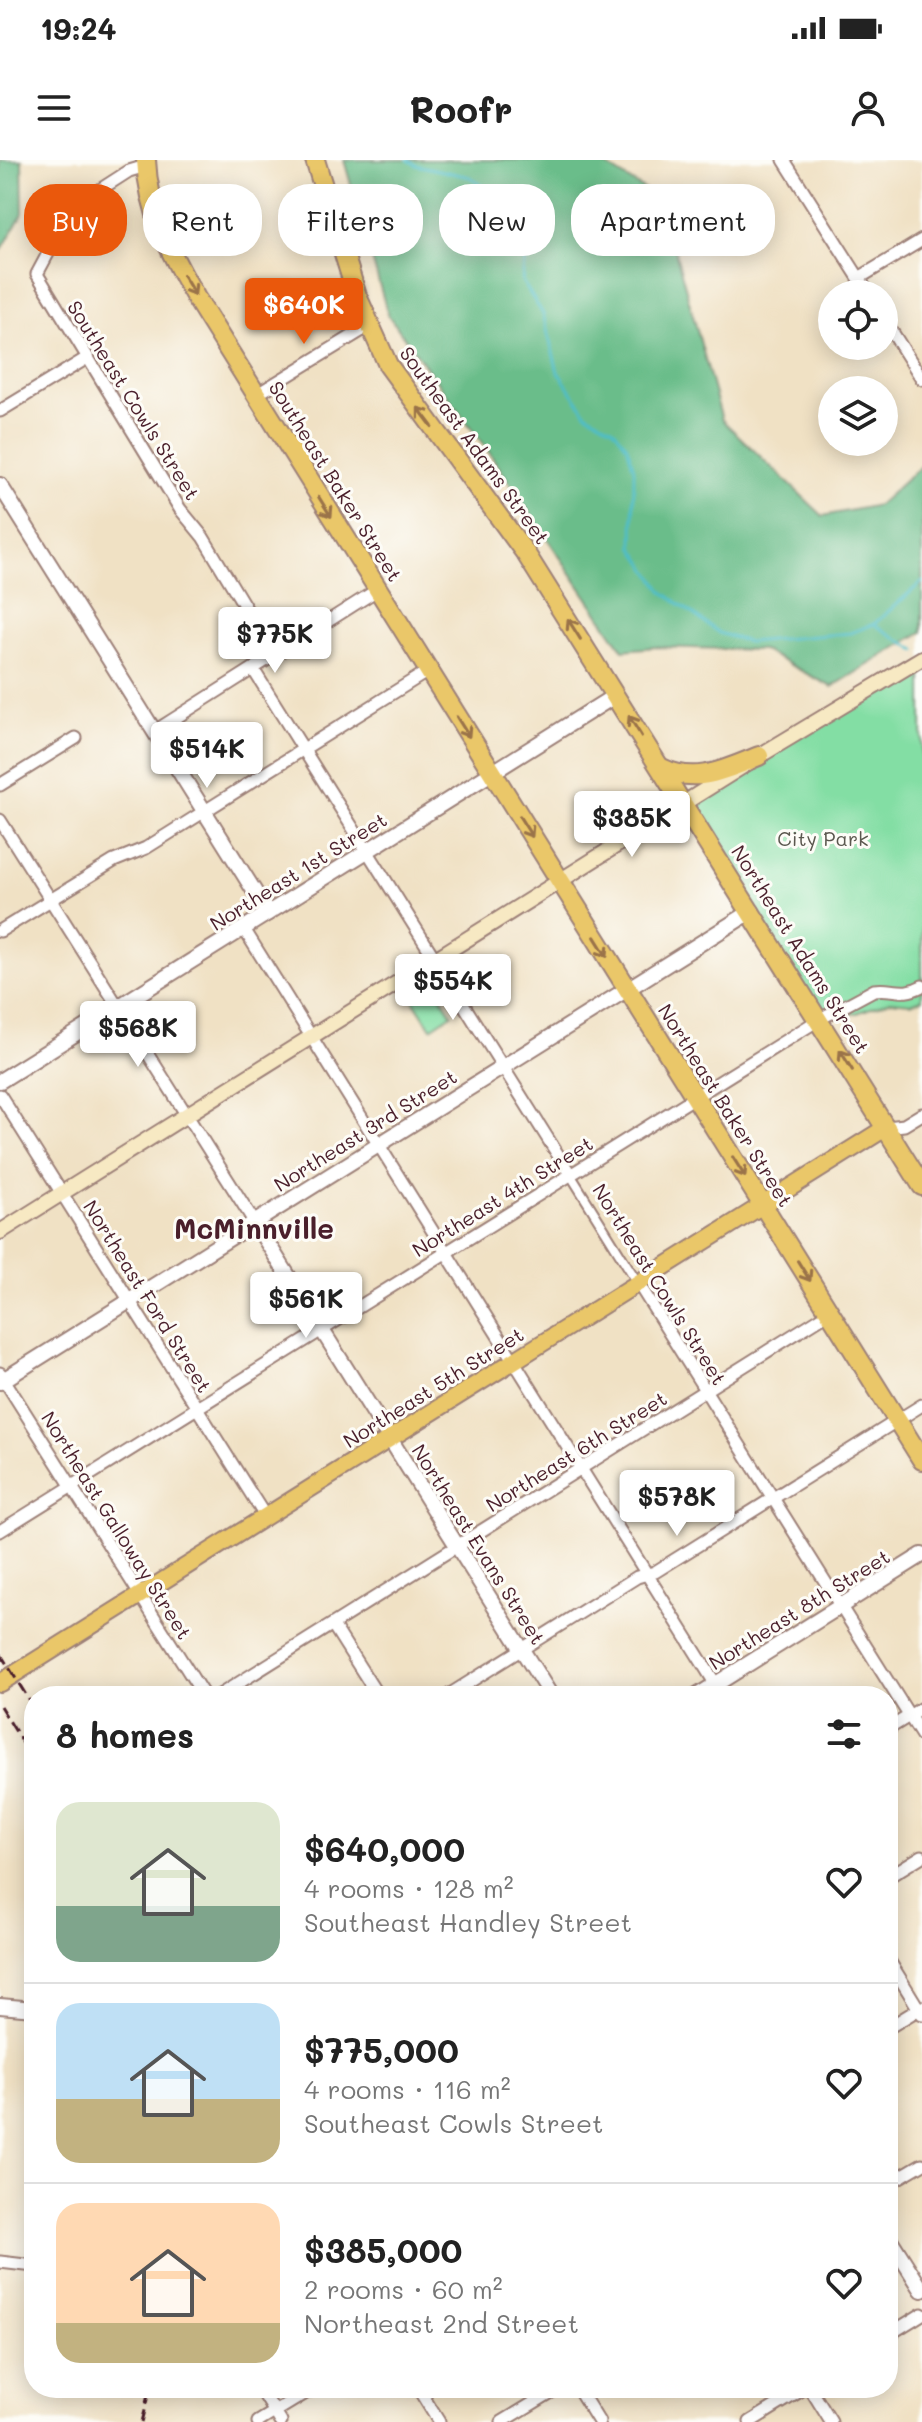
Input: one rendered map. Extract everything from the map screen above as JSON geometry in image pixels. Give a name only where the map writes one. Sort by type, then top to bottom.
[{"type":"highway","name":"Southeast Adams Street","points":[[315,160],[357,296],[388,365],[526,554],[616,695]]},
{"type":"highway","name":"Southeast Baker Street","points":[[146,163],[148,184]]},
{"type":"highway","name":"Southeast Baker Street","points":[[172,256],[492,773]]},
{"type":"highway","name":"Northeast Adams Street","points":[[616,695],[922,1186]]},
{"type":"highway","points":[[662,768],[693,777],[759,756]]},
{"type":"highway","name":"Northeast Baker Street","points":[[492,773],[922,1460]]},
{"type":"main road","points":[[0,1232],[759,756],[922,658]]},
{"type":"main road","name":"Northeast 5th Street","points":[[0,1683],[887,1127]]},
{"type":"street","points":[[784,160],[859,278],[922,240]]},
{"type":"street","name":"Southeast Cowls Street","points":[[146,163],[73,207],[38,269],[39,279],[274,655]]},
{"type":"street","points":[[122,178],[135,180],[143,186]]},
{"type":"street","points":[[256,395],[369,326]]},
{"type":"street","points":[[898,341],[922,379]]},
{"type":"street","points":[[0,411],[87,358]]},
{"type":"street","points":[[0,485],[268,913]]},
{"type":"street","points":[[155,731],[377,590]]},
{"type":"street","points":[[253,669],[368,851]]},
{"type":"street","points":[[0,931],[114,861],[146,848],[428,671]]},
{"type":"street","name":"Northeast 1st Street","points":[[0,1081],[616,695]]},
{"type":"street","points":[[0,785],[76,738]]},
{"type":"street","name":"Northeast Evans Street","points":[[0,820],[545,1686]]},
{"type":"street","name":"Northeast Cowls Street","points":[[368,851],[891,1686]]},
{"type":"street","name":"Northeast 3rd Street","points":[[1,1378],[255,1223],[752,911]]},
{"type":"street","points":[[244,929],[717,1686]]},
{"type":"street","name":"Northeast 4th Street","points":[[0,1531],[820,1019],[874,990],[899,993],[922,986]]},
{"type":"street","name":"Northeast Ford Street","points":[[0,1095],[265,1516]]},
{"type":"street","points":[[887,1127],[904,1125],[922,1114]]},
{"type":"street","name":"Northeast 6th Street","points":[[234,1686],[830,1312]]},
{"type":"street","name":"Northeast Galloway Street","points":[[1,1378],[198,1686]]},
{"type":"street","points":[[463,1686],[637,1577],[655,1572],[922,1405]]},
{"type":"street","name":"Northeast 8th Street","points":[[726,1686],[840,1606],[922,1555]]},
{"type":"street","points":[[333,1625],[372,1686]]},
{"type":"street","name":"Northeast Cowls Street","points":[[898,1697],[922,1736]]},
{"type":"street","points":[[898,1723],[922,1708]]},
{"type":"street","points":[[898,1871],[922,1856]]},
{"type":"street","points":[[898,1974],[921,2010],[898,2023]]},
{"type":"street","points":[[0,2006],[24,2008]]},
{"type":"street","points":[[898,2178],[922,2164]]},
{"type":"street","points":[[898,2252],[922,2290]]},
{"type":"street","points":[[0,2262],[24,2265]]},
{"type":"street","points":[[898,2329],[922,2314]]},
{"type":"street","points":[[266,2398],[278,2417]]},
{"type":"street","points":[[258,2422],[278,2417],[302,2398]]},
{"type":"street","points":[[424,2398],[439,2422]]},
{"type":"street","points":[[502,2422],[542,2398]]},
{"type":"street","points":[[584,2398],[599,2422]]},
{"type":"street","points":[[750,2422],[791,2398]]},
{"type":"street","points":[[815,2398],[831,2422]]},
{"type":"green space","points":[[0,160],[22,160],[23,213],[0,253]]},
{"type":"green space","points":[[344,160],[597,160],[635,184],[571,184],[571,256],[677,256],[722,420],[823,516],[878,505],[922,465],[922,632],[832,687],[762,650],[656,647],[623,650],[488,451],[388,315],[371,256],[423,256],[423,184],[351,184]]},
{"type":"green space","name":"City Park","points":[[922,663],[922,999],[911,1003],[890,1001],[857,1013],[820,1019],[684,804]]},
{"type":"green space","points":[[429,978],[452,1014],[431,1028],[408,992]]},
{"type":"waterway","points":[[408,160],[416,165],[470,177],[487,189],[525,256],[522,281],[543,314],[558,372],[586,413],[614,429],[627,446],[634,469],[633,547],[663,592],[719,633],[748,642],[850,633],[874,624],[922,582]]},
{"type":"waterway","points":[[875,625],[916,650]]},
{"type":"railway","points":[[0,1653],[24,1692]]},
{"type":"railway","points":[[0,1706],[24,1745]]},
{"type":"railway","points":[[141,2422],[147,2398]]},
{"type":"district","name":"McMinnville","points":[[254,1228]]}]
